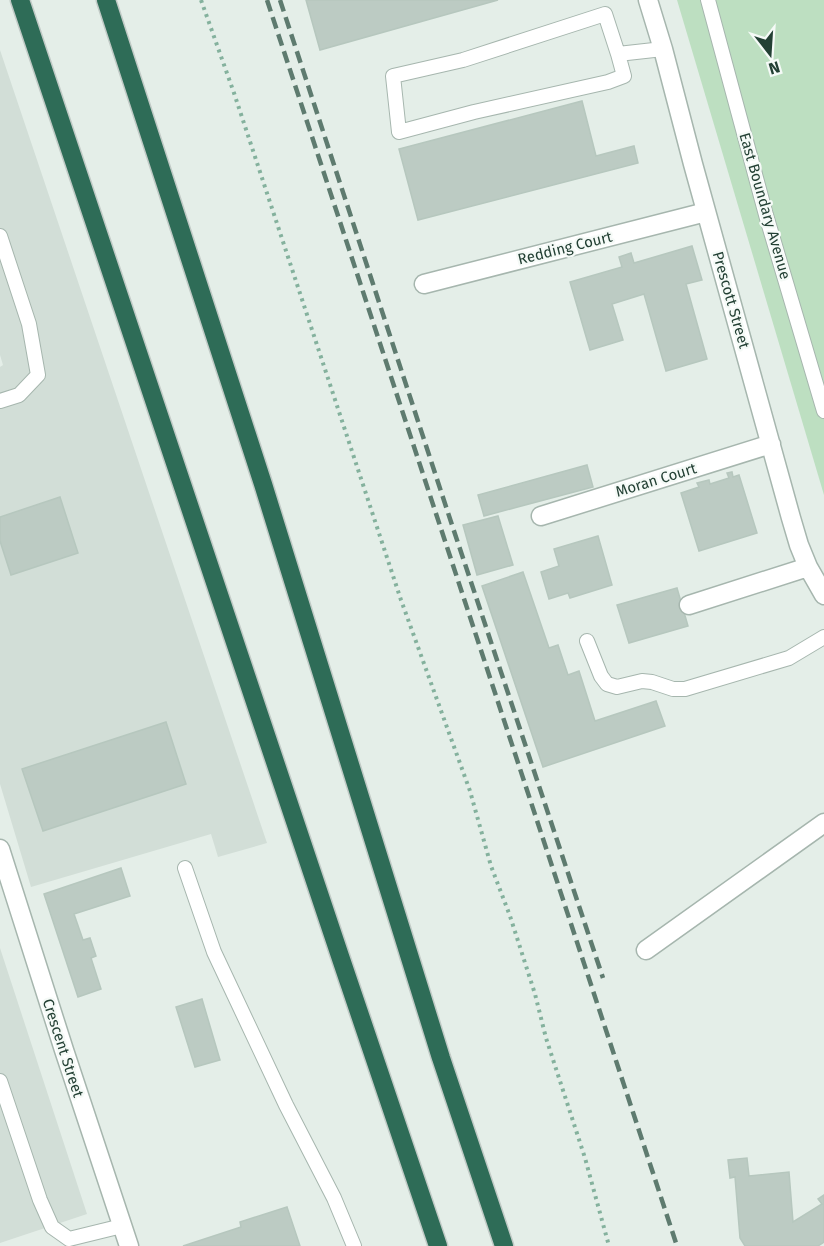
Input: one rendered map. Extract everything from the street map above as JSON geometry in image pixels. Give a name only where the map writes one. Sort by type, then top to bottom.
[{"type":"highway","points":[[20,0],[438,1246]]},
{"type":"highway","points":[[106,0],[263,484],[441,1058],[504,1246]]},
{"type":"street","name":"Prescott Street","points":[[648,0],[793,527],[808,567],[824,596]]},
{"type":"street","name":"Redding Court","points":[[424,284],[706,212]]},
{"type":"street","name":"Moran Court","points":[[541,516],[771,444]]},
{"type":"street","points":[[689,605],[808,567]]},
{"type":"street","points":[[646,950],[824,823]]},
{"type":"street","name":"Crescent Street","points":[[0,849],[129,1246]]},
{"type":"lane","name":"East Boundary Avenue","points":[[708,0],[766,215],[824,411]]},
{"type":"lane","points":[[605,14],[618,54],[624,76],[608,82],[474,112],[399,132],[393,75],[463,60],[605,14]]},
{"type":"lane","points":[[618,54],[663,49]]},
{"type":"lane","points":[[0,236],[29,324],[38,375],[19,395],[0,401]]},
{"type":"lane","points":[[587,641],[600,676],[607,684],[617,687],[642,681],[673,689],[685,689],[789,658],[824,637]]},
{"type":"lane","points":[[185,868],[214,952],[286,1105],[334,1198],[354,1246]]},
{"type":"lane","points":[[0,1081],[40,1200],[52,1227],[69,1239],[122,1226]]},
{"type":"path","points":[[201,0],[234,93],[401,600],[470,791],[491,866],[514,927],[535,994],[546,1038],[585,1158],[609,1246]]},
{"type":"shaded area","points":[[0,50],[267,843],[218,857],[211,834],[31,887],[0,784],[0,367],[3,365],[0,355]]},
{"type":"shaded area","points":[[0,948],[87,1214],[0,1243]]},
{"type":"green space","points":[[677,0],[824,0],[824,495]]},
{"type":"building","points":[[306,0],[498,0],[320,50]]},
{"type":"building","points":[[582,101],[596,156],[634,146],[638,163],[418,220],[399,149]]},
{"type":"building","points":[[692,246],[702,280],[686,284],[707,359],[666,371],[644,294],[612,304],[623,340],[590,350],[570,282],[622,267],[619,257],[631,253],[634,263]]},
{"type":"building","points":[[587,465],[593,487],[484,516],[478,495]]},
{"type":"building","points":[[732,472],[733,477],[739,475],[757,533],[699,551],[681,493],[699,487],[697,483],[709,480],[710,484],[729,478],[727,473]]},
{"type":"building","points":[[60,497],[78,553],[11,575],[0,541],[0,517]]},
{"type":"building","points":[[498,516],[513,565],[477,575],[463,525]]},
{"type":"building","points":[[598,536],[612,585],[570,598],[568,593],[549,599],[541,572],[559,566],[554,549]]},
{"type":"building","points":[[523,572],[549,648],[558,645],[568,675],[579,671],[595,721],[656,701],[665,726],[543,767],[482,586]]},
{"type":"building","points":[[677,588],[688,626],[629,643],[617,605]]},
{"type":"building","points":[[166,722],[186,784],[43,831],[22,769]]},
{"type":"building","points":[[121,868],[130,896],[74,914],[83,940],[90,938],[96,956],[91,958],[101,989],[78,997],[44,894]]},
{"type":"building","points":[[202,999],[220,1060],[195,1067],[176,1007]]},
{"type":"building","points":[[747,1158],[749,1176],[789,1172],[793,1222],[822,1204],[818,1199],[824,1195],[824,1242],[818,1246],[745,1246],[740,1238],[735,1177],[730,1178],[728,1160]]},
{"type":"building","points":[[287,1207],[300,1246],[183,1246],[241,1227],[240,1222]]},
{"type":"railway","points":[[267,0],[677,1246]]},
{"type":"railway","points":[[280,0],[603,978]]}]
